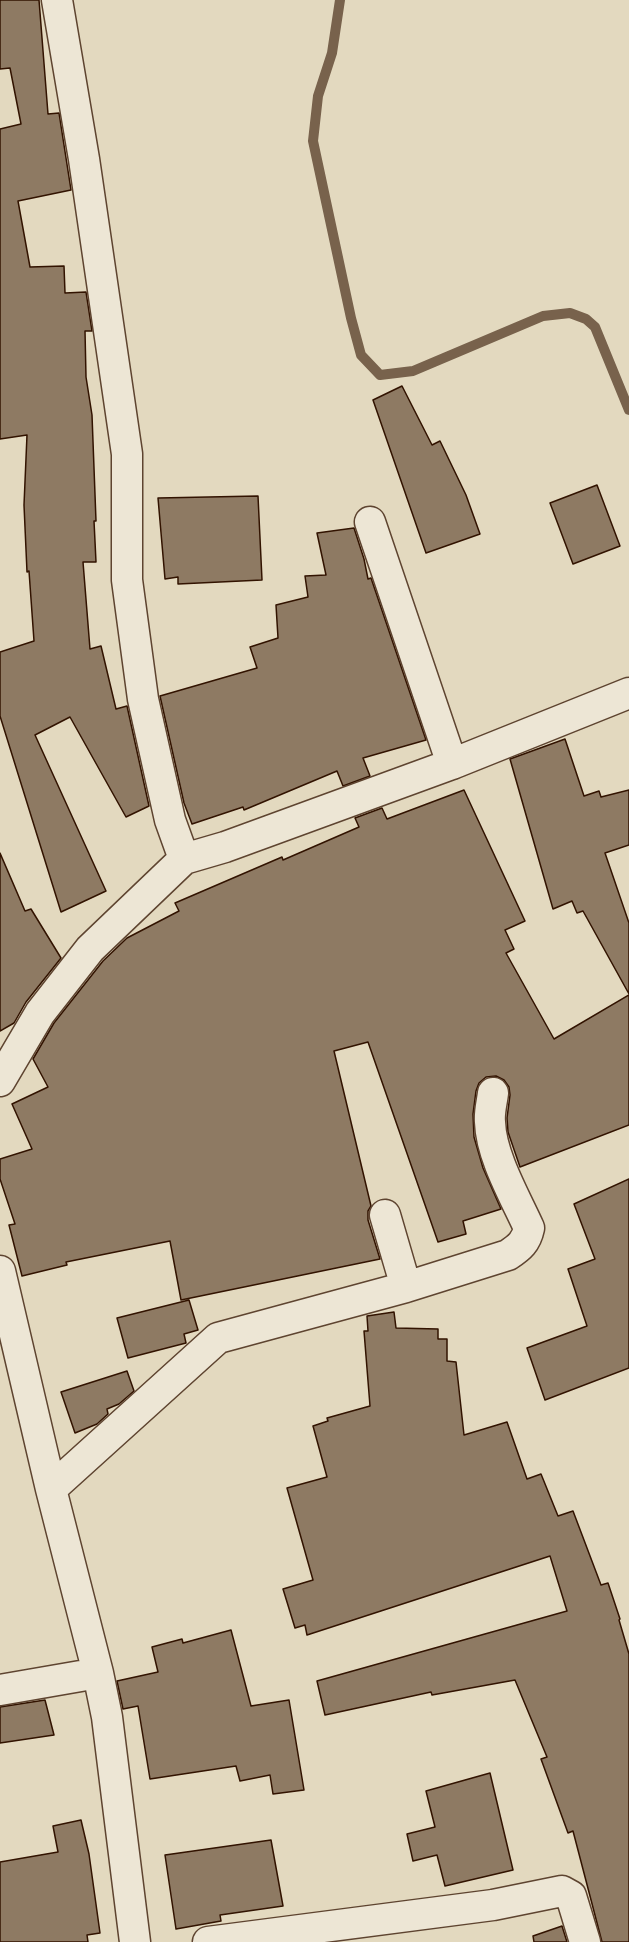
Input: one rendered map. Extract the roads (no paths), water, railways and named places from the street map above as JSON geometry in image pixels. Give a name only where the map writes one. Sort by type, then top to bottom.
[{"type":"street","points":[[57,0],[84,159],[127,454],[127,580],[143,699],[170,820],[184,859]]},
{"type":"street","points":[[370,522],[452,764]]},
{"type":"street","points":[[0,1081],[40,1013],[90,949],[184,859],[225,847],[452,764],[629,693]]},
{"type":"street","points":[[51,1489],[218,1338],[406,1287],[508,1255],[521,1247],[527,1238],[529,1228],[492,1138],[489,1120],[493,1093]]},
{"type":"street","points":[[385,1215],[406,1287]]},
{"type":"street","points":[[0,1271],[51,1489],[98,1673],[106,1717],[135,1942]]},
{"type":"street","points":[[0,1690],[98,1673]]},
{"type":"street","points":[[208,1942],[484,1907],[562,1891],[571,1896],[585,1942]]},
{"type":"waterway","points":[[340,0],[332,53],[318,96],[313,141],[361,355],[380,375],[413,371],[543,316],[570,313],[586,319],[595,327],[629,410]]}]
